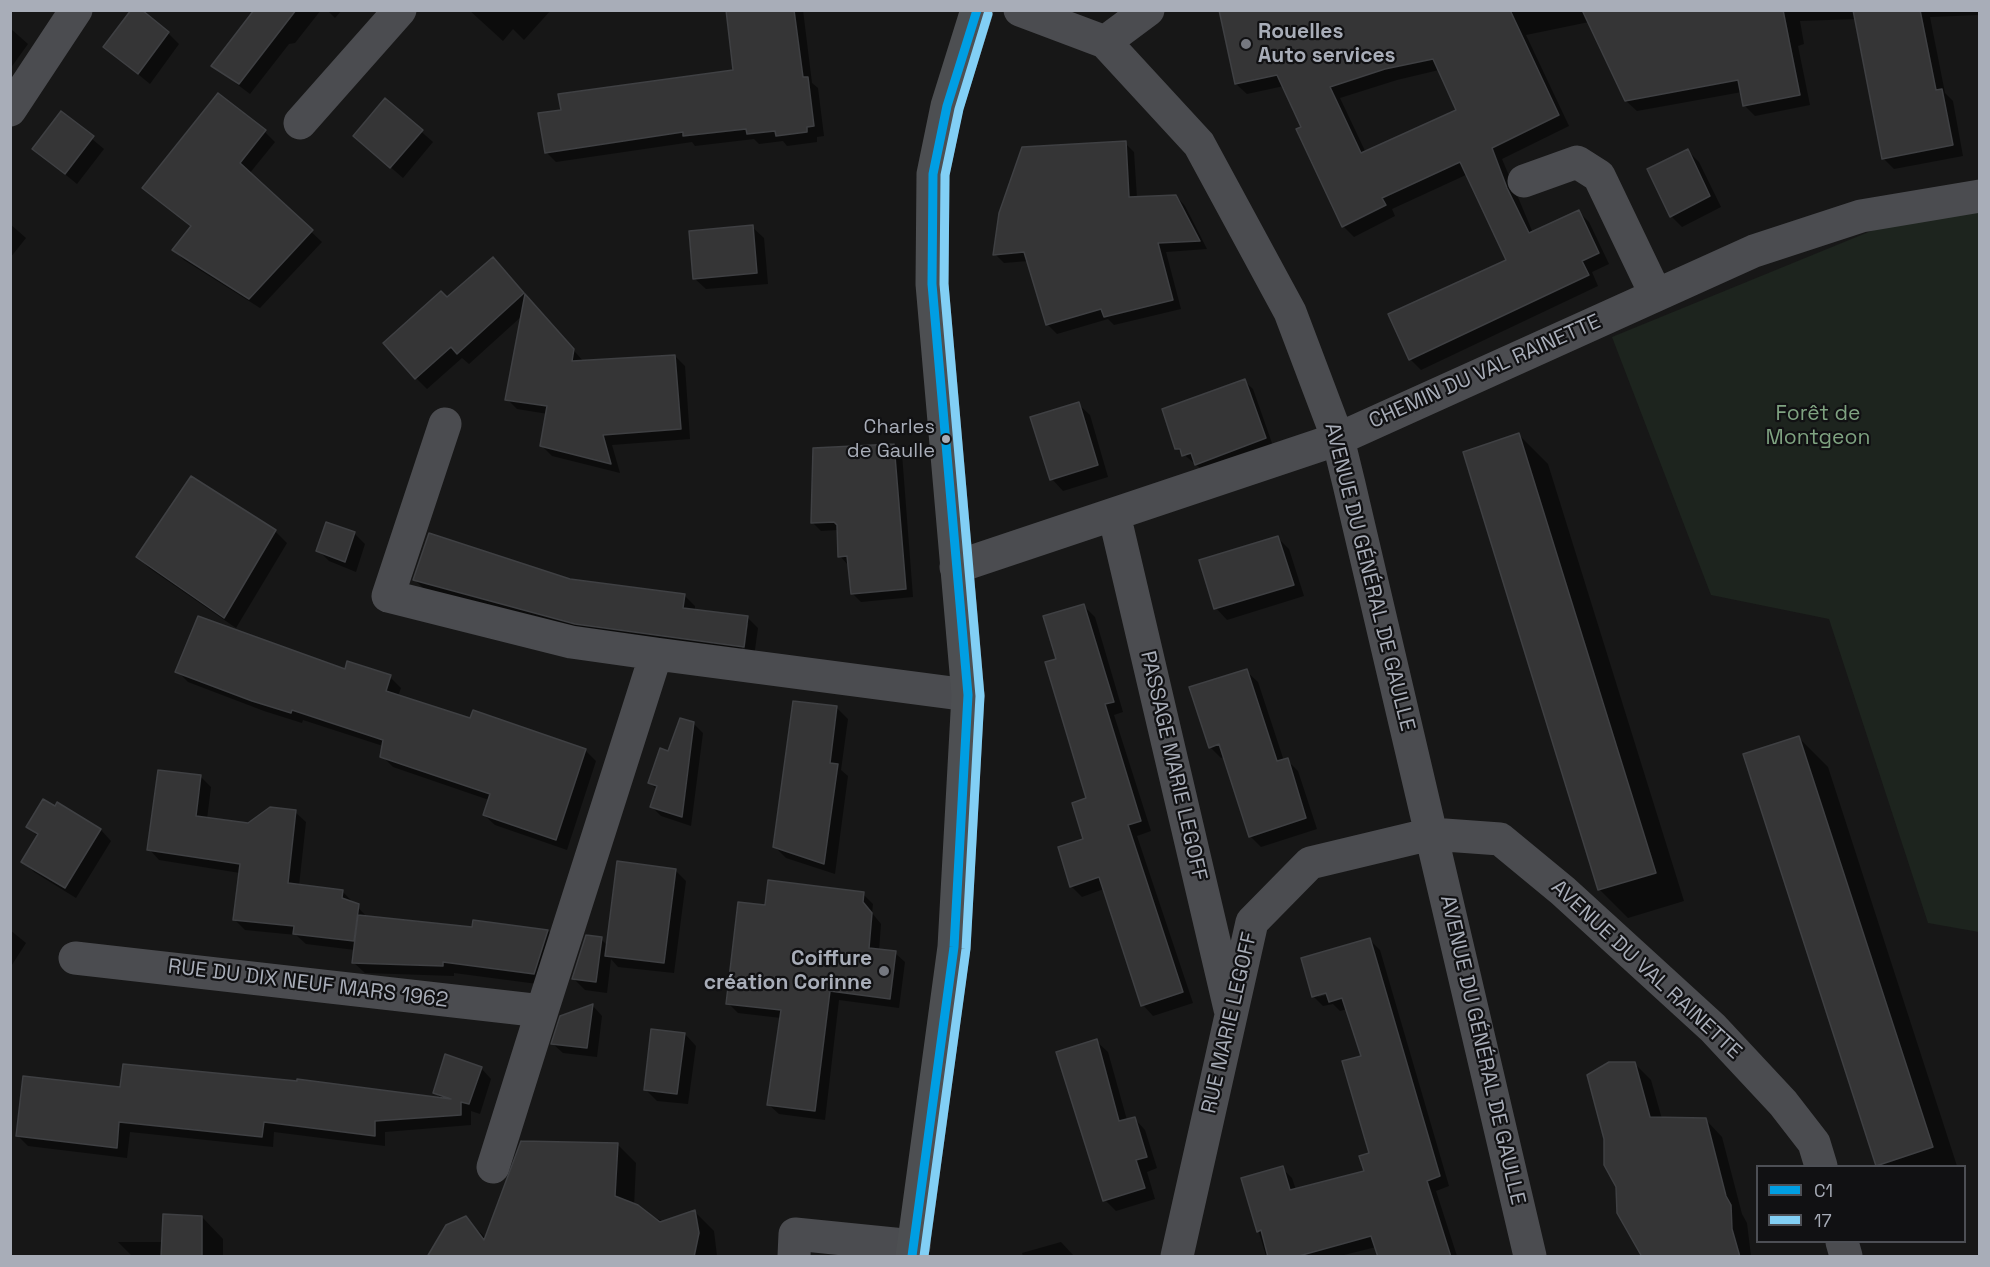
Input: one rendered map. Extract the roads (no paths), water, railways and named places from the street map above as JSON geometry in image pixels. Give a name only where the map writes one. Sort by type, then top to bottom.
[{"type":"main road","points":[[913,1251],[954,947],[968,695],[932,284],[933,174],[947,106],[977,10]]},
{"type":"street","points":[[10,110],[76,10]]},
{"type":"street","points":[[300,123],[400,10]]},
{"type":"street","name":"AVENUE DU GÉNÉRAL DE GAULLE","points":[[1020,10],[1106,42],[1199,144],[1290,312],[1338,439],[1530,1257]]},
{"type":"street","points":[[1106,42],[1148,10]]},
{"type":"street","points":[[1524,181],[1577,162],[1599,176],[1656,295]]},
{"type":"street","name":"CHEMIN DU VAL RAINETTE","points":[[956,567],[1338,439],[1754,251],[1861,216],[1980,196]]},
{"type":"street","points":[[445,424],[388,596],[572,642],[968,695]]},
{"type":"street","name":"PASSAGE MARIE LEGOFF","points":[[1114,514],[1232,1017]]},
{"type":"street","points":[[494,1167],[656,654]]},
{"type":"street","name":"RUE MARIE LEGOFF","points":[[1176,1257],[1252,922],[1310,863],[1431,834]]},
{"type":"street","name":"AVENUE DU VAL RAINETTE","points":[[1431,834],[1500,839],[1563,891],[1713,1028],[1783,1102],[1814,1143],[1820,1165]]},
{"type":"street","name":"RUE DU DIX NEUF MARS 1962","points":[[75,957],[542,1011]]},
{"type":"street","points":[[794,1257],[795,1234],[913,1251]]},
{"type":"place","name":"Rouelles Auto services","points":[[1246,44]]},
{"type":"place","name":"Charles de Gaulle","points":[[946,439]]},
{"type":"place","name":"Coiffure création Corinne","points":[[884,971]]},
{"type":"park label","name":"Forêt de Montgeon","points":[[1818,426]]}]
